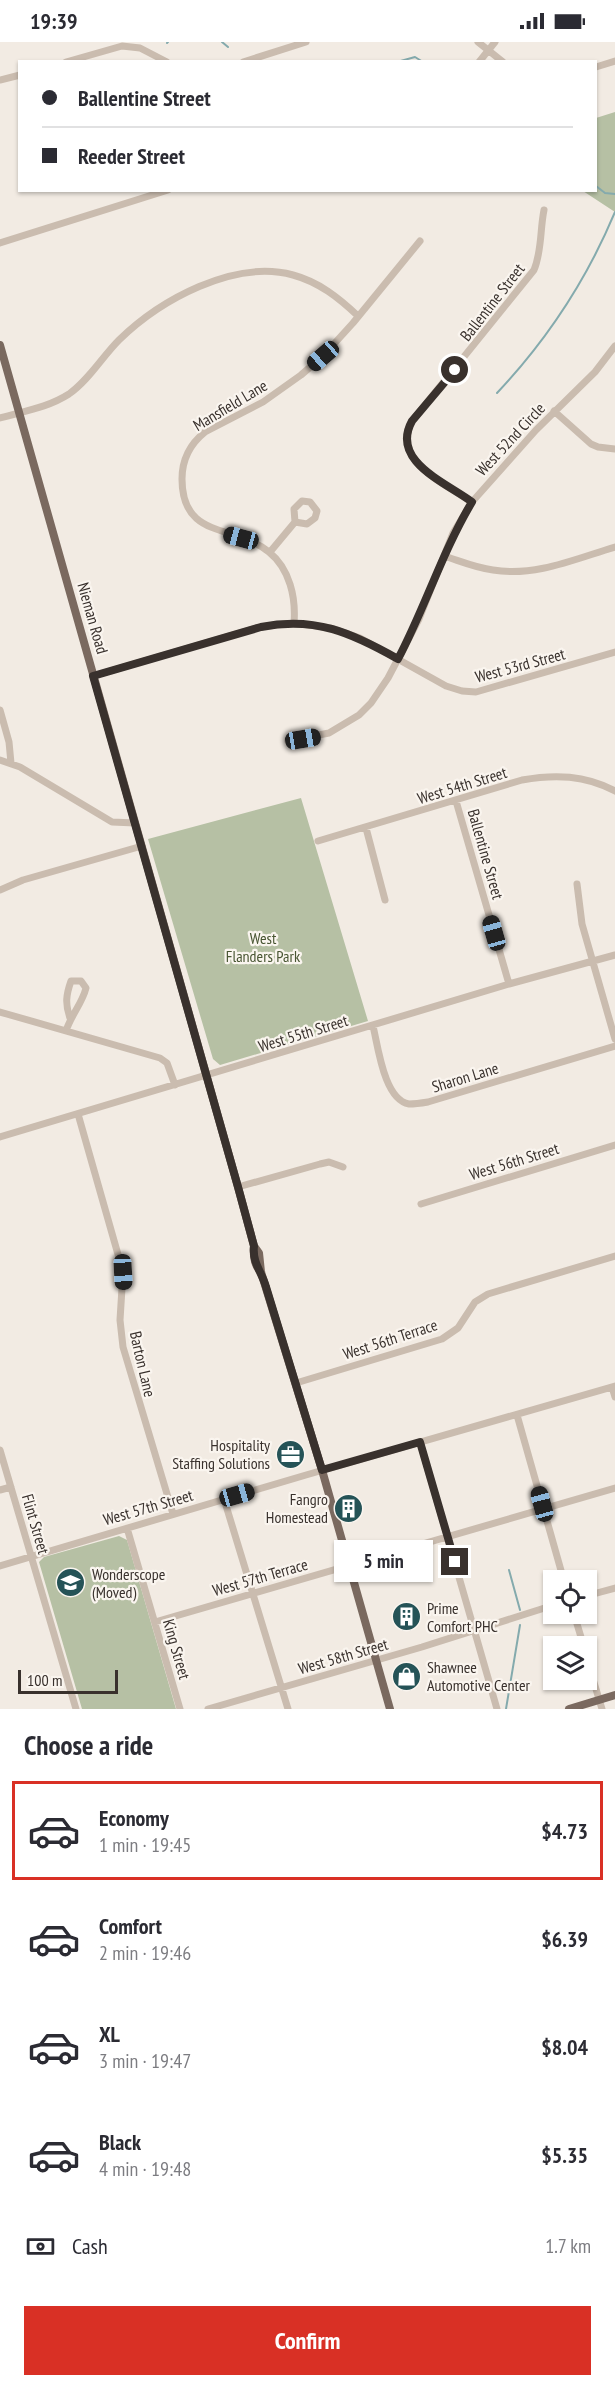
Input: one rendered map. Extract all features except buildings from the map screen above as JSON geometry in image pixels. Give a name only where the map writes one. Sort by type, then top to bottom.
[{"type":"main road","name":"Nieman Road","points":[[0,345],[205,1077],[254,1246],[259,1253],[261,1272],[322,1470],[390,1709]]},
{"type":"main road","points":[[569,1709],[601,1704],[615,1695]]},
{"type":"street","points":[[248,60],[283,46],[306,42]]},
{"type":"street","points":[[478,42],[500,60]]},
{"type":"street","points":[[480,60],[495,42]]},
{"type":"street","points":[[72,60],[132,44],[163,60]]},
{"type":"street","points":[[597,67],[615,61]]},
{"type":"street","points":[[0,80],[18,76]]},
{"type":"street","points":[[0,243],[162,192]]},
{"type":"street","name":"Ballentine Street","points":[[472,502],[415,462],[408,451],[407,431],[412,421],[534,270],[540,250],[540,226],[544,210]]},
{"type":"street","name":"Mansfield Lane","points":[[270,552],[255,543],[211,528],[196,518],[188,507],[182,488],[185,457],[198,437],[262,402],[301,375],[338,341],[420,241]]},
{"type":"street","points":[[0,418],[52,403],[70,393],[85,381],[118,341],[157,309],[196,289],[228,278],[264,272],[292,275],[324,289],[358,316]]},
{"type":"street","name":"West 52nd Circle","points":[[288,741],[329,733],[359,715],[383,687],[419,619],[453,533],[472,502],[554,411],[595,372],[615,346]]},
{"type":"street","points":[[554,411],[591,444],[615,449]]},
{"type":"street","points":[[294,623],[291,587],[270,552],[295,522]]},
{"type":"street","points":[[444,556],[494,570],[529,571],[615,547]]},
{"type":"street","name":"West 53rd Street","points":[[93,676],[261,627],[294,623],[324,626],[346,632],[446,686],[476,692],[615,652]]},
{"type":"street","points":[[0,710],[10,748],[11,763]]},
{"type":"street","points":[[0,760],[11,763],[112,822],[135,823]]},
{"type":"street","name":"West 54th Street","points":[[318,842],[544,776],[577,777],[615,791]]},
{"type":"street","name":"Ballentine Street","points":[[456,801],[509,984]]},
{"type":"street","points":[[366,828],[385,900]]},
{"type":"street","points":[[0,890],[23,880],[142,846]]},
{"type":"street","points":[[577,884],[582,924],[615,1039]]},
{"type":"street","name":"West 55th Street","points":[[0,1137],[509,984],[615,955]]},
{"type":"street","points":[[66,1031],[70,1018],[83,1000],[86,988],[81,981],[71,981],[67,992],[67,1009],[70,1018]]},
{"type":"street","points":[[0,1012],[160,1058],[167,1063],[175,1084]]},
{"type":"street","name":"Sharon Lane","points":[[373,1026],[389,1086],[397,1098],[409,1104],[428,1102],[615,1046]]},
{"type":"street","name":"Barton Lane","points":[[78,1114],[123,1272],[120,1320],[123,1347],[173,1514]]},
{"type":"street","name":"West 56th Street","points":[[421,1204],[615,1145]]},
{"type":"street","points":[[238,1187],[329,1162],[343,1167]]},
{"type":"street","name":"West 56th Terrace","points":[[296,1383],[435,1341],[458,1328],[475,1302],[488,1294],[615,1256]]},
{"type":"street","points":[[614,1387],[615,1397]]},
{"type":"street","name":"West 57th Street","points":[[0,1566],[322,1470],[614,1387]]},
{"type":"street","points":[[517,1415],[561,1570]]},
{"type":"street","points":[[420,1442],[497,1709]]},
{"type":"street","name":"Flint Street","points":[[0,1450],[76,1709]]},
{"type":"street","points":[[0,1490],[11,1487]]},
{"type":"street","name":"West 57th Terrace","points":[[155,1622],[615,1488]]},
{"type":"street","points":[[224,1499],[288,1709]]},
{"type":"street","name":"King Street","points":[[126,1528],[180,1709]]},
{"type":"street","points":[[597,1593],[615,1588]]},
{"type":"street","name":"West 58th Street","points":[[207,1709],[377,1660],[543,1608]]},
{"type":"green space","points":[[615,112],[615,212],[585,192],[597,192],[597,118]]},
{"type":"green space","name":"West Flanders Park","points":[[301,798],[368,1021],[220,1065],[213,1059],[148,839]]},
{"type":"green space","points":[[119,1536],[127,1540],[176,1709],[82,1709],[39,1562],[44,1557]]},
{"type":"waterway","points":[[222,42],[228,47]]},
{"type":"waterway","points":[[404,60],[415,57],[420,60]]},
{"type":"waterway","points":[[597,187],[605,193],[615,194]]},
{"type":"waterway","points":[[497,393],[533,352],[579,285],[615,212]]},
{"type":"waterway","points":[[509,1570],[520,1610]]},
{"type":"waterway","points":[[506,1709],[520,1625]]},
{"type":"place","name":"Hospitality Staffing Solutions","points":[[291,1454]]},
{"type":"place","name":"Fangro Homestead","points":[[349,1508]]},
{"type":"place","name":"Wonderscope (Moved)","points":[[71,1583]]},
{"type":"place","name":"Prime Comfort PHC","points":[[406,1617]]},
{"type":"place","name":"Shawnee Automotive Center","points":[[406,1676]]},
{"type":"route","points":[[455,370],[412,421],[406,440],[408,451],[415,462],[472,502],[453,533],[419,619],[398,659],[346,632],[317,625],[287,623],[261,627],[93,676],[238,1187],[254,1246],[253,1255],[256,1267],[261,1272],[266,1287],[322,1470],[420,1442],[455,1562]]}]
